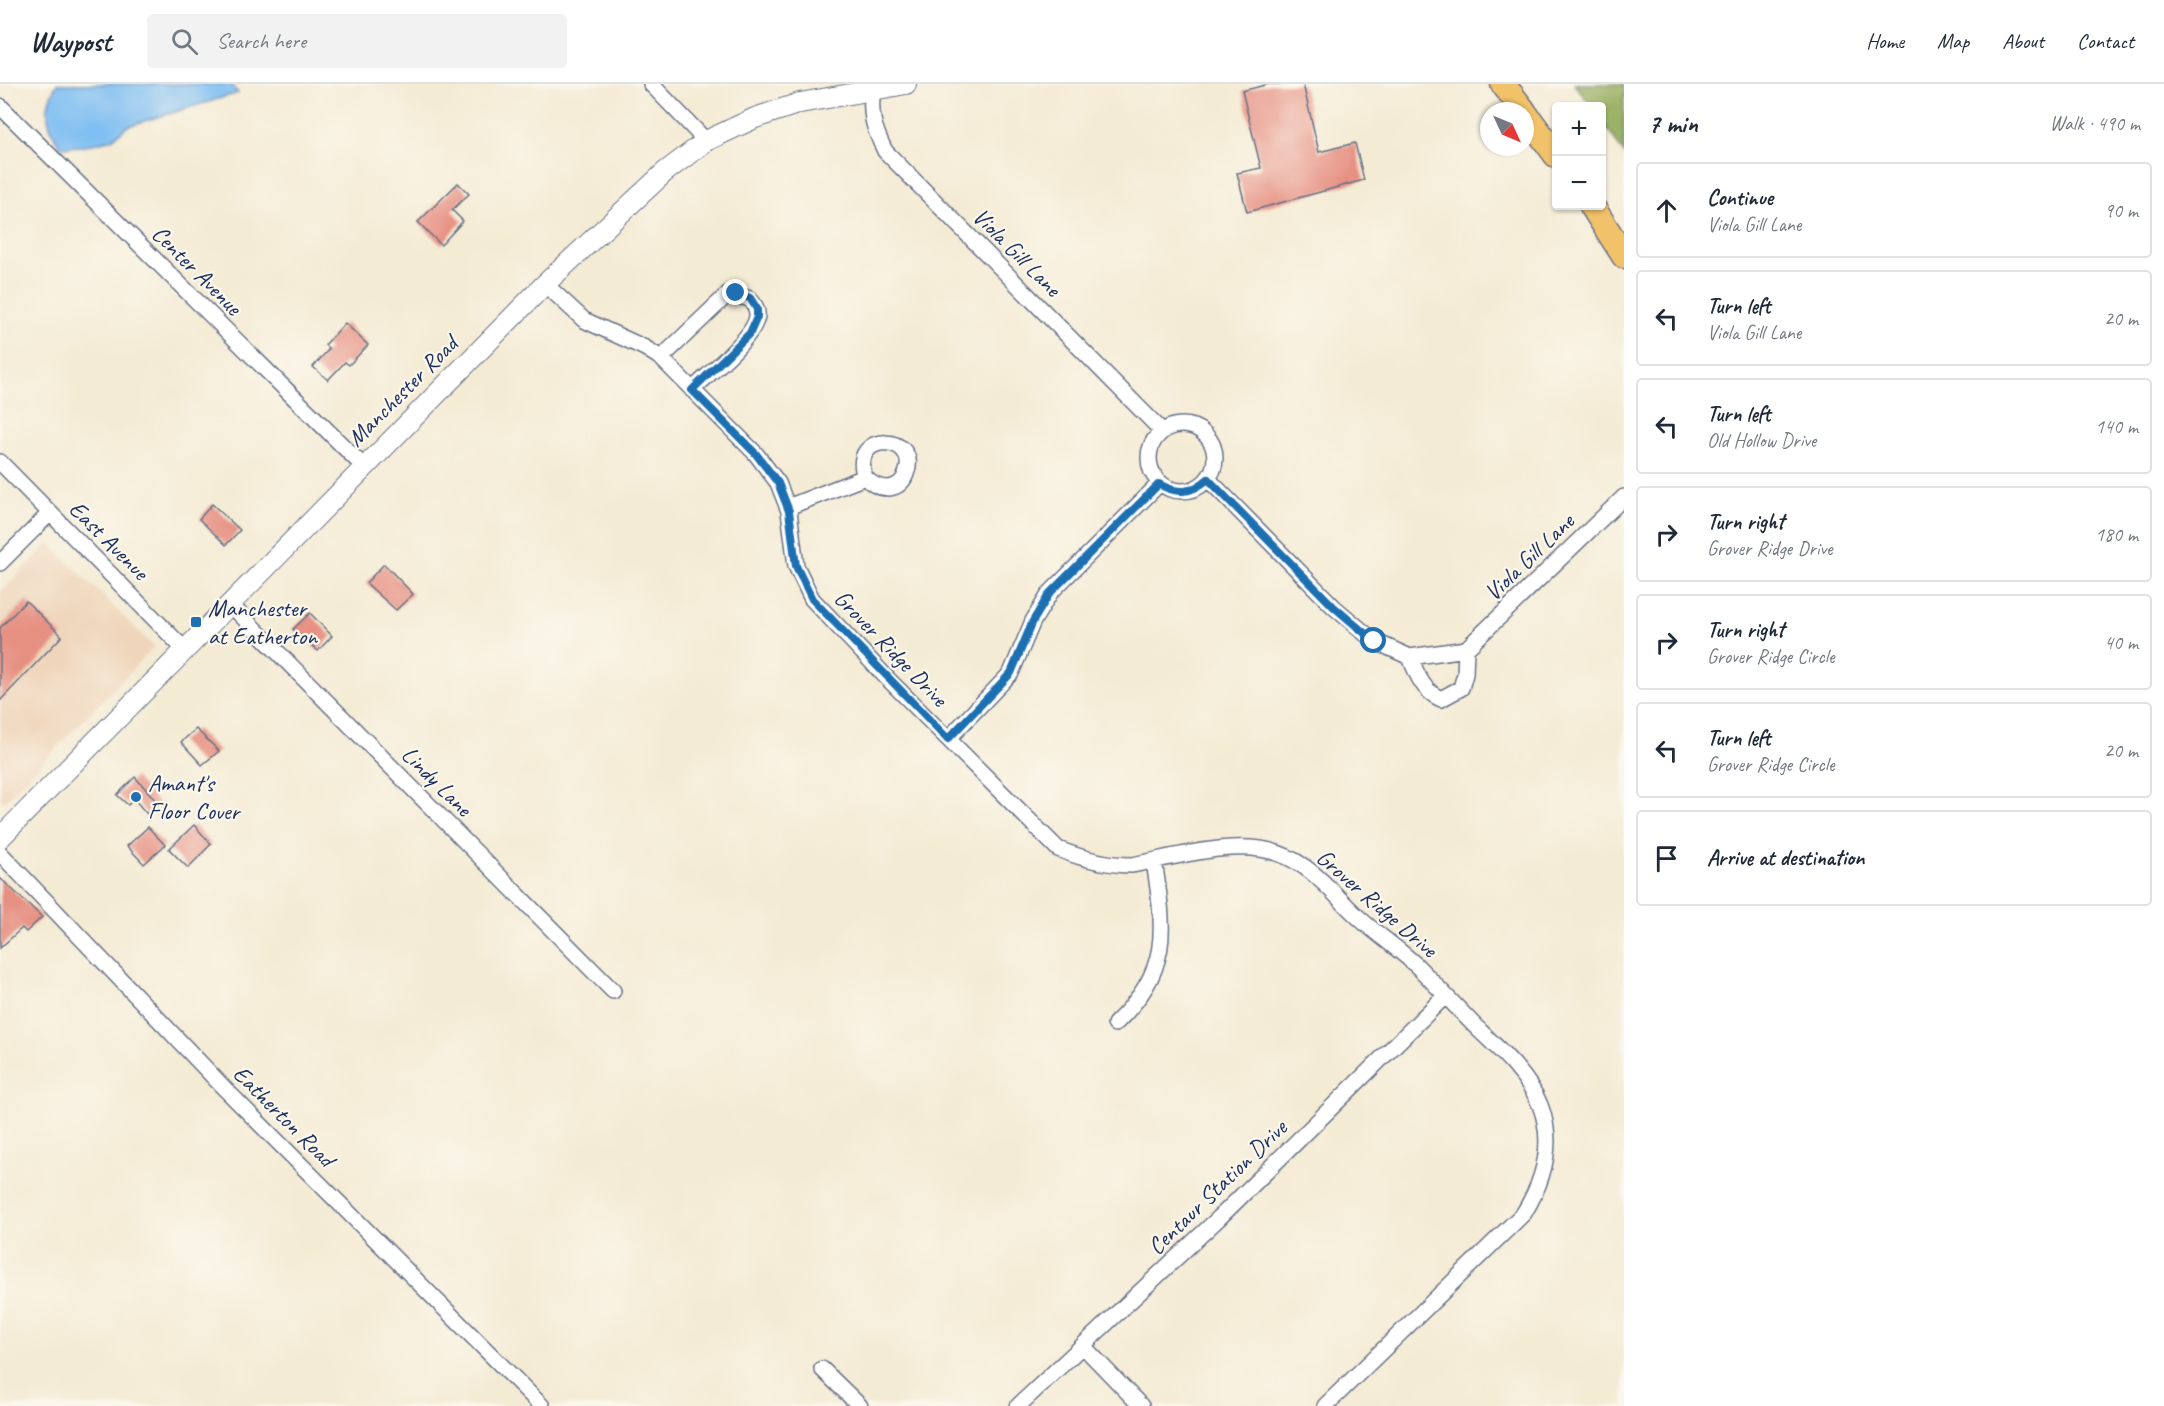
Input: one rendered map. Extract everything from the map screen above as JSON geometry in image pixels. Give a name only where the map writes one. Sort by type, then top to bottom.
[{"type":"main road","points":[[1503,84],[1516,102]]},
{"type":"main road","points":[[1534,125],[1552,148]]},
{"type":"main road","points":[[1595,210],[1624,256]]},
{"type":"street","points":[[651,84],[706,141]]},
{"type":"street","name":"Manchester Road","points":[[0,838],[363,466],[545,284],[647,187],[706,141],[755,118],[800,103],[906,84]]},
{"type":"street","name":"Viola Gill Lane","points":[[873,89],[870,107],[873,126],[885,151],[1162,431]]},
{"type":"street","name":"Center Avenue","points":[[0,106],[363,466]]},
{"type":"street","name":"Grover Ridge Drive","points":[[545,284],[584,320],[637,344],[661,358],[769,469],[785,497],[796,566],[812,599],[1058,849],[1087,860],[1132,866],[1234,848],[1256,848],[1294,860],[1316,874],[1356,916],[1419,968],[1513,1064],[1536,1098],[1546,1125],[1547,1155],[1544,1175],[1534,1196],[1514,1224],[1324,1406]]},
{"type":"street","points":[[661,358],[729,293],[750,298],[757,309],[757,317],[750,333],[692,390]]},
{"type":"street","points":[[1182,425],[1202,431],[1209,439],[1215,459],[1208,479],[1190,491],[1179,492],[1159,484],[1153,476],[1148,457],[1150,447],[1162,431],[1182,425]]},
{"type":"street","name":"East Avenue","points":[[0,462],[185,650]]},
{"type":"street","points":[[788,507],[865,477]]},
{"type":"street","points":[[1208,479],[1334,607],[1374,641],[1410,657],[1466,649],[1465,674],[1461,688],[1441,699],[1432,695],[1422,684],[1410,657]]},
{"type":"street","points":[[948,739],[1011,673],[1033,621],[1050,593],[1159,484]]},
{"type":"street","name":"Viola Gill Lane","points":[[1466,649],[1624,497]]},
{"type":"street","points":[[0,563],[50,513]]},
{"type":"street","name":"Lindy Lane","points":[[230,603],[613,991]]},
{"type":"street","name":"Eatherton Road","points":[[0,853],[225,1089],[542,1406]]},
{"type":"street","points":[[1115,1024],[1143,992],[1154,971],[1160,951],[1163,934],[1154,861]]},
{"type":"street","name":"Centaur Station Drive","points":[[1018,1406],[1059,1365],[1084,1347],[1444,996]]},
{"type":"street","points":[[1084,1347],[1141,1406]]},
{"type":"street","points":[[822,1369],[860,1406]]},
{"type":"shaded area","points":[[49,543],[154,647],[4,802],[0,798],[0,593]]},
{"type":"green space","points":[[1574,84],[1624,84],[1624,154],[1606,126],[1606,102],[1589,102]]},
{"type":"water","points":[[57,84],[231,84],[238,93],[128,126],[112,139],[85,146],[60,147],[48,116],[49,101]]},
{"type":"building","points":[[1269,84],[1303,84],[1319,152],[1355,143],[1364,180],[1247,212],[1237,173],[1261,168],[1242,91]]},
{"type":"building","points":[[458,183],[469,194],[452,210],[463,221],[441,245],[418,222]]},
{"type":"building","points":[[345,323],[368,345],[349,365],[345,362],[328,380],[313,367],[329,349],[325,345]]},
{"type":"building","points":[[212,504],[240,530],[226,545],[199,519]]},
{"type":"building","points":[[384,564],[413,594],[396,610],[366,583]]},
{"type":"building","points":[[26,601],[62,636],[0,701],[0,628]]},
{"type":"building","points":[[310,613],[332,636],[318,651],[293,629]]},
{"type":"building","points":[[196,729],[219,751],[202,765],[181,742]]},
{"type":"building","name":"Amant's Floor Cover","points":[[135,777],[159,804],[147,814],[134,799],[128,805],[117,795]]},
{"type":"building","points":[[194,825],[211,844],[188,868],[169,849]]},
{"type":"building","points":[[148,827],[165,845],[144,864],[127,846]]},
{"type":"building","points":[[0,878],[42,917],[26,932],[22,928],[0,948]]},
{"type":"place","name":"Manchester at Eatherton","points":[[196,622]]},
{"type":"place","name":"Amant's Floor Cover","points":[[136,797]]},
{"type":"route","points":[[736,293],[750,298],[757,309],[754,326],[750,333],[692,390],[756,454],[778,483],[789,511],[796,566],[812,599],[948,739],[1011,673],[1041,604],[1050,593],[1159,484],[1179,492],[1190,491],[1208,479],[1334,607],[1374,641]]}]
